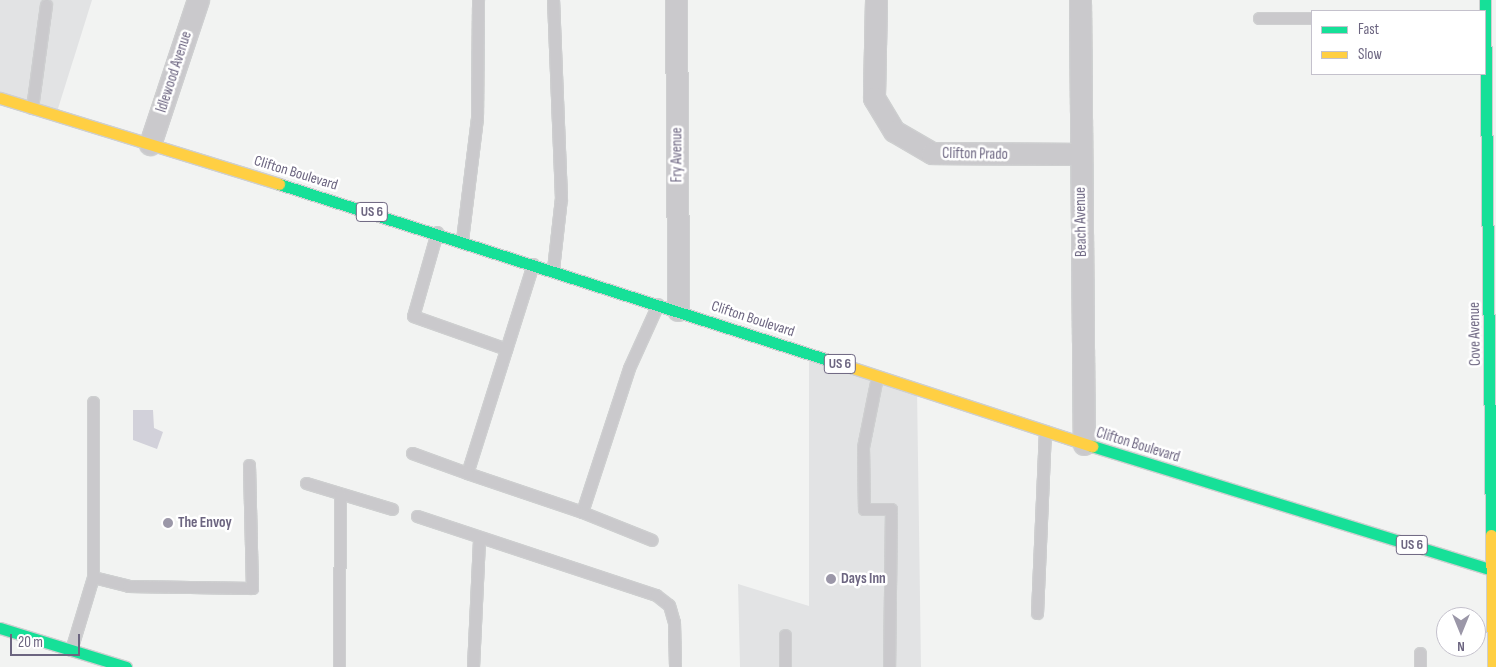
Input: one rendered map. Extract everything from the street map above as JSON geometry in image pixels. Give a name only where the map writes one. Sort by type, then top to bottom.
[{"type":"main road","name":"Cove Avenue","points":[[1485,0],[1489,18],[1492,216],[1495,570],[1493,667]]},
{"type":"main road","name":"Clifton Boulevard","points":[[0,98],[437,232],[1084,444],[1495,570]]},
{"type":"main road","points":[[0,628],[119,666]]},
{"type":"street","name":"Idlewood Avenue","points":[[150,144],[198,0]]},
{"type":"street","name":"Fry Avenue","points":[[668,307],[676,0]]},
{"type":"street","name":"Clifton Prado","points":[[876,0],[874,98],[894,131],[932,153],[1080,154]]},
{"type":"street","name":"Beach Avenue","points":[[1080,0],[1084,444]]},
{"type":"lane","points":[[462,240],[477,118],[478,0]]},
{"type":"lane","points":[[553,0],[562,198],[553,271]]},
{"type":"lane","points":[[32,108],[46,5]]},
{"type":"lane","points":[[1259,18],[1311,18]]},
{"type":"lane","points":[[437,232],[413,316],[506,349]]},
{"type":"lane","points":[[466,473],[533,264]]},
{"type":"lane","points":[[582,512],[629,368],[668,307]]},
{"type":"lane","points":[[877,376],[863,447],[864,509],[891,509],[889,667]]},
{"type":"lane","points":[[71,650],[93,577],[93,402]]},
{"type":"lane","points":[[1037,613],[1045,431]]},
{"type":"lane","points":[[412,453],[582,512],[652,540]]},
{"type":"lane","points":[[93,577],[128,586],[252,588],[249,465]]},
{"type":"lane","points":[[306,483],[392,509]]},
{"type":"lane","points":[[339,667],[340,494]]},
{"type":"lane","points":[[417,516],[656,595],[669,604],[674,622],[675,667]]},
{"type":"lane","points":[[473,667],[479,538]]},
{"type":"lane","points":[[785,635],[785,667]]},
{"type":"lane","points":[[1420,653],[1420,667]]},
{"type":"shaded area","points":[[0,0],[92,0],[56,115],[0,98]]},
{"type":"shaded area","points":[[809,353],[917,389],[921,667],[740,667],[738,584],[809,606]]},
{"type":"shaded area","points":[[133,410],[153,410],[154,428],[163,432],[157,449],[133,440]]},
{"type":"traffic: fast","points":[[1485,0],[1485,10]]},
{"type":"traffic: fast","points":[[1486,75],[1491,535]]},
{"type":"traffic: fast","points":[[279,184],[850,367]]},
{"type":"traffic: fast","points":[[1092,446],[1496,571]]},
{"type":"traffic: fast","points":[[0,628],[126,667]]},
{"type":"traffic: slow","points":[[0,98],[279,184]]},
{"type":"traffic: slow","points":[[850,367],[1092,446]]},
{"type":"traffic: slow","points":[[1491,535],[1493,667]]},
{"type":"place","name":"The Envoy","points":[[168,523]]},
{"type":"place","name":"Days Inn","points":[[831,579]]}]
